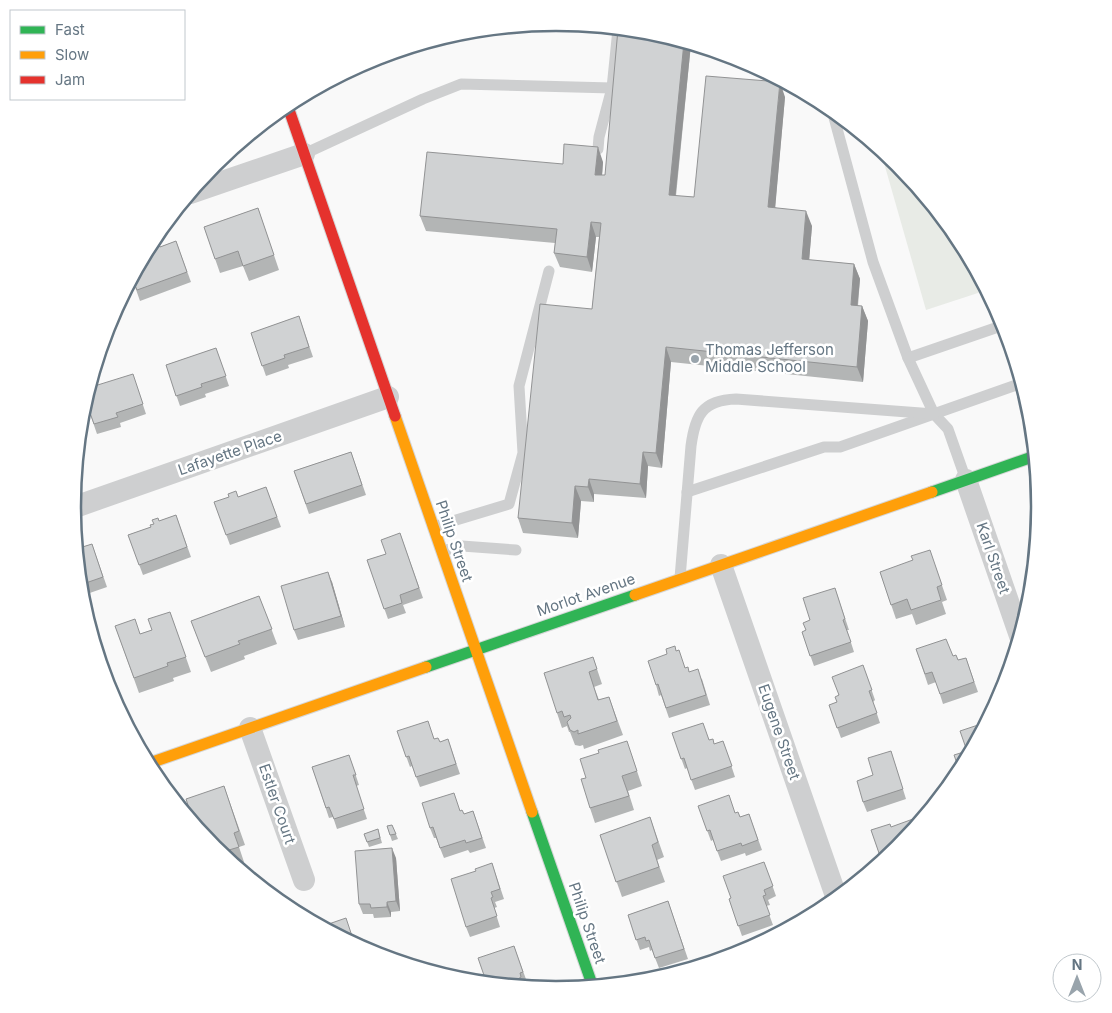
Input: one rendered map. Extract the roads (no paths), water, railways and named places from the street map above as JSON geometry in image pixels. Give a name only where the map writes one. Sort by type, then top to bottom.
[{"type":"street","name":"Philip Street","points":[[290,113],[591,981]]},
{"type":"street","points":[[203,189],[304,154]]},
{"type":"street","name":"Lafayette Place","points":[[81,505],[388,397]]},
{"type":"street","name":"Morlot Avenue","points":[[155,761],[1028,458]]},
{"type":"street","name":"Karl Street","points":[[966,480],[1016,625]]},
{"type":"street","name":"Eugene Street","points":[[721,565],[834,892]]},
{"type":"street","name":"Estler Court","points":[[250,728],[304,880]]},
{"type":"lane","points":[[598,149],[599,137],[612,88],[617,35]]},
{"type":"lane","points":[[304,154],[423,99],[461,84],[612,88]]},
{"type":"lane","points":[[835,122],[873,262],[908,358],[934,414],[948,429],[966,480]]},
{"type":"lane","points":[[433,527],[509,504],[523,453],[519,386],[549,271]]},
{"type":"lane","points":[[908,358],[996,328]]},
{"type":"lane","points":[[687,492],[824,447],[840,447],[1016,385]]},
{"type":"lane","points":[[680,579],[691,446],[696,420],[710,404],[724,399],[736,398],[934,414]]},
{"type":"lane","points":[[442,551],[462,546],[516,550]]},
{"type":"place","name":"Thomas Jefferson Middle School","points":[[695,359]]}]
